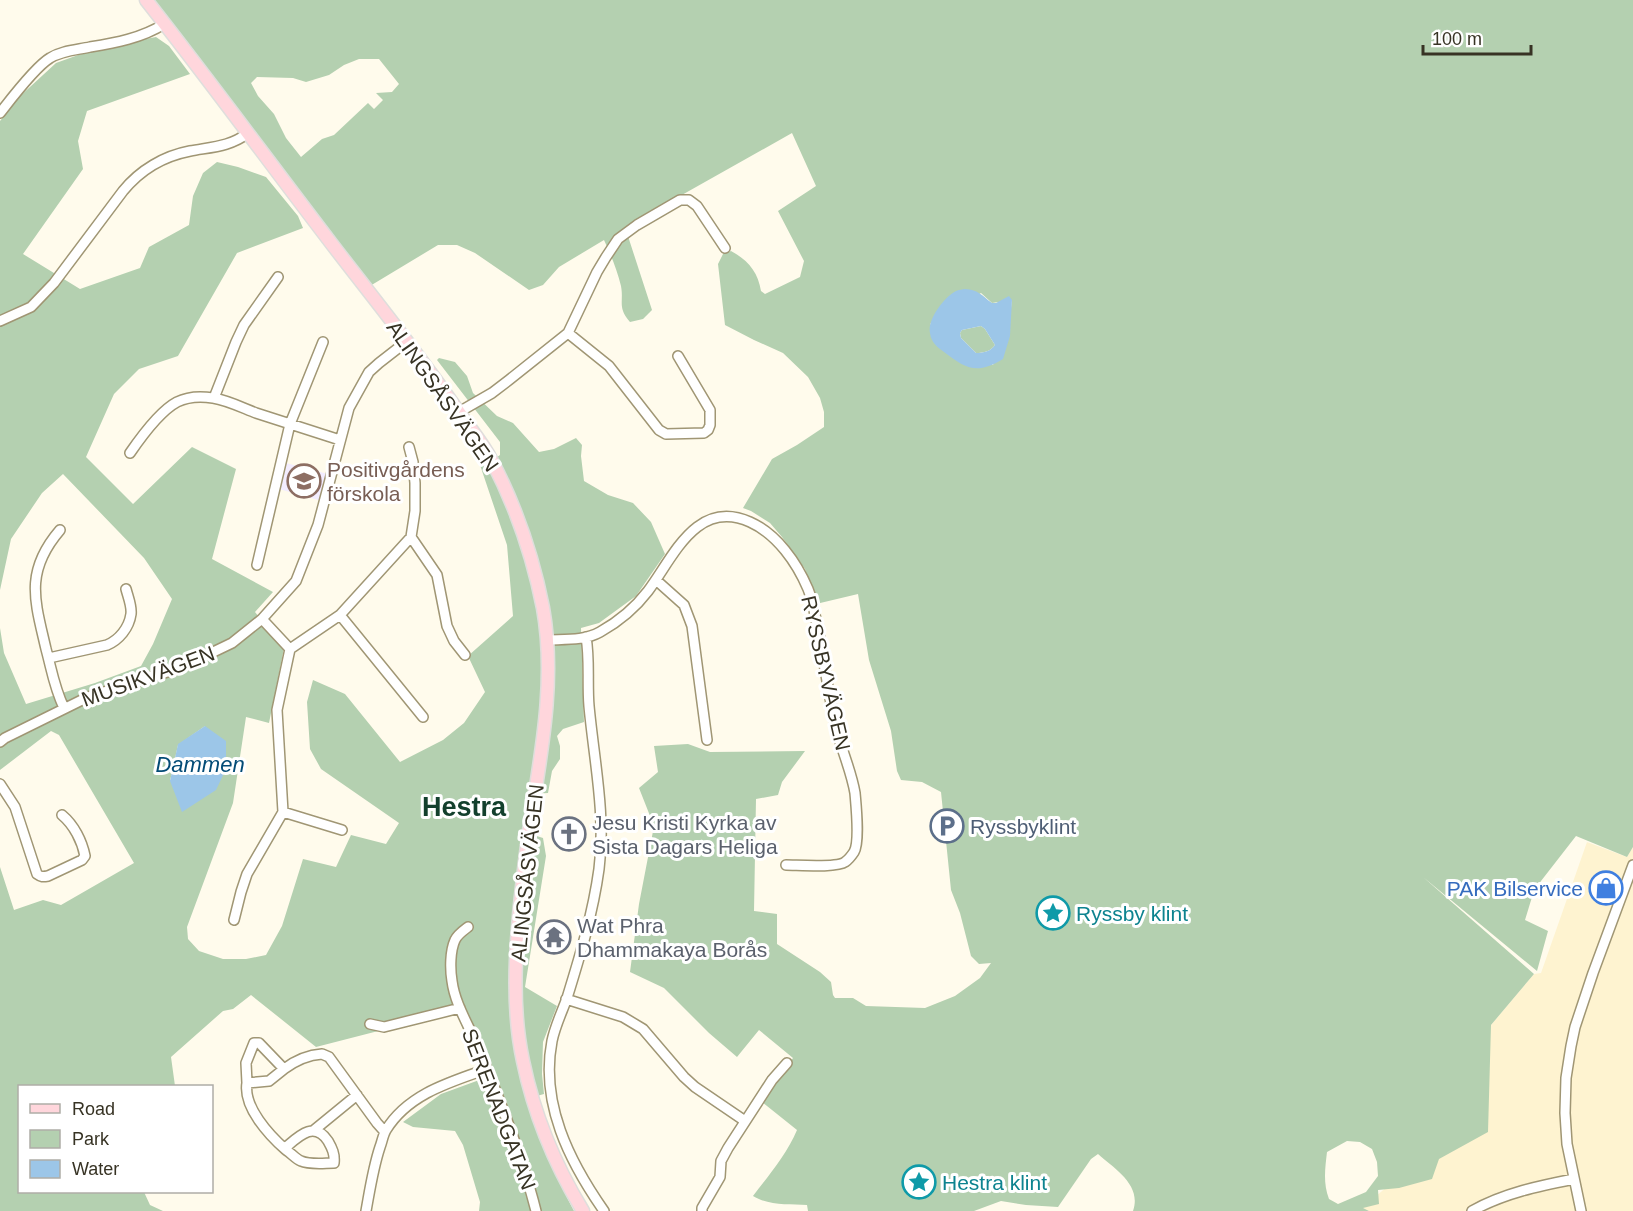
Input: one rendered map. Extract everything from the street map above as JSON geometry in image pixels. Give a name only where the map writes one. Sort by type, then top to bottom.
[{"type":"main road","name":"ALINGSÅSVÄGEN","points":[[146,0],[438,382],[491,458],[517,515],[527,544],[543,611],[547,684],[539,765],[526,851],[516,963],[516,1002],[522,1058],[545,1137],[583,1211]]},
{"type":"street","points":[[0,113],[41,65],[50,58],[71,51],[125,41],[164,24]]},
{"type":"street","points":[[0,321],[31,307],[54,284],[134,178],[170,157],[228,144],[248,134]]},
{"type":"street","points":[[459,412],[492,393],[567,333],[597,272],[618,239],[637,225],[680,200],[689,200],[697,206],[724,248]]},
{"type":"street","points":[[214,398],[244,325],[278,277]]},
{"type":"street","points":[[567,333],[609,366],[659,430],[666,434],[704,433],[710,425],[710,410],[678,356]]},
{"type":"street","points":[[257,565],[290,424],[324,342]]},
{"type":"street","name":"MUSIKVÄGEN","points":[[0,742],[88,697],[180,668],[232,644],[262,619],[296,581],[318,525],[349,408],[369,372],[406,342]]},
{"type":"street","points":[[130,453],[155,422],[175,403],[194,397],[214,398],[340,440]]},
{"type":"street","points":[[234,920],[247,874],[283,812],[277,710],[290,650],[340,615],[411,537],[415,511],[415,483],[409,447]]},
{"type":"street","name":"RYSSBYVÄGEN","points":[[546,640],[586,637],[597,633],[628,613],[640,601],[665,564],[696,527],[714,519],[735,517],[764,529],[785,551],[809,591],[834,722],[855,793],[856,846],[845,862],[836,865],[786,866]]},
{"type":"street","points":[[60,530],[46,547],[38,567],[35,601],[52,679],[64,708]]},
{"type":"street","points":[[411,537],[437,575],[447,626],[454,641],[465,655]]},
{"type":"street","points":[[656,580],[684,605],[692,626],[707,740]]},
{"type":"street","points":[[49,658],[115,642],[126,630],[131,614],[126,589]]},
{"type":"street","points":[[340,615],[423,717]]},
{"type":"street","points":[[262,619],[290,650]]},
{"type":"street","points":[[586,637],[589,703],[600,804],[601,841],[594,905],[552,1040],[549,1074],[556,1119],[561,1134],[575,1165],[604,1211]]},
{"type":"street","points":[[0,784],[15,807],[39,876],[48,876],[82,860],[85,856],[84,849],[70,822],[62,816]]},
{"type":"street","points":[[283,812],[342,830]]},
{"type":"street","points":[[1581,1211],[1567,1144],[1566,1078],[1575,1027],[1633,865]]},
{"type":"street","name":"SERENADGATAN","points":[[468,927],[455,938],[451,958],[452,982],[460,1008],[474,1035],[527,1176],[536,1211]]},
{"type":"street","points":[[566,999],[623,1017],[643,1029],[695,1087],[746,1121]]},
{"type":"street","name":"SERENADGATAN","points":[[370,1024],[384,1027],[460,1008]]},
{"type":"street","points":[[284,1069],[259,1043],[255,1043],[246,1063],[246,1091],[258,1120],[267,1131],[285,1148],[299,1161],[334,1163],[334,1152],[325,1137],[316,1131],[308,1131],[285,1148]]},
{"type":"street","points":[[247,1083],[269,1081],[295,1061],[322,1054],[329,1058],[385,1132]]},
{"type":"street","points":[[702,1211],[720,1178],[721,1161],[724,1155],[772,1080],[787,1063]]},
{"type":"street","points":[[366,1211],[373,1168],[385,1132],[398,1115],[418,1098],[441,1085],[487,1069]]},
{"type":"street","points":[[313,1131],[357,1095]]},
{"type":"street","points":[[1472,1211],[1526,1189],[1574,1179]]},
{"type":"shaded area","name":"Positivgårdens förskola","points":[[286,463],[328,474],[322,501],[279,489]]},
{"type":"shaded area","points":[[1587,842],[1627,857],[1633,847],[1633,1211],[1369,1211],[1362,1208],[1415,1163],[1491,1025],[1534,974],[1541,973]]},
{"type":"green space","points":[[153,0],[1633,0],[1633,847],[1627,857],[1576,836],[1541,881],[1532,897],[1525,920],[1548,931],[1537,971],[1423,877],[1534,974],[1491,1025],[1488,1132],[1439,1159],[1432,1179],[1399,1188],[1378,1190],[1379,1204],[1363,1208],[1369,1211],[1133,1211],[1134,1193],[1130,1185],[1098,1154],[1091,1159],[1058,1207],[1001,1201],[974,1211],[808,1211],[807,1205],[772,1203],[753,1196],[783,1156],[797,1130],[762,1102],[793,1058],[759,1030],[737,1057],[664,988],[630,972],[639,904],[654,826],[639,788],[658,772],[654,746],[688,744],[710,752],[805,751],[782,782],[778,795],[756,799],[754,911],[777,914],[777,944],[820,972],[831,982],[835,998],[853,998],[866,1006],[925,1008],[955,996],[980,978],[991,963],[979,964],[971,956],[960,913],[951,890],[941,792],[922,782],[901,780],[897,771],[891,731],[869,660],[858,594],[816,604],[805,569],[782,537],[770,523],[743,508],[772,459],[824,427],[824,412],[820,398],[808,377],[783,353],[725,325],[718,264],[723,254],[731,251],[751,267],[761,291],[765,294],[800,277],[804,261],[778,211],[816,186],[792,133],[625,227],[652,310],[643,319],[630,322],[622,308],[621,286],[604,240],[559,267],[543,285],[529,290],[475,253],[457,245],[438,245],[370,286]],"holes":[[[359,59],[379,59],[399,84],[392,92],[376,93],[383,100],[374,109],[368,103],[334,135],[322,139],[301,157],[251,83],[257,77],[293,78],[306,82],[329,75]],[[981,293],[992,303],[1012,300],[1010,316],[993,365],[930,324]],[[1347,1141],[1360,1142],[1372,1149],[1377,1162],[1378,1176],[1366,1192],[1338,1204],[1329,1199],[1326,1187],[1327,1152]]]},
{"type":"green space","points":[[156,37],[169,46],[190,74],[87,111],[78,141],[83,169],[23,254],[80,289],[140,268],[149,247],[189,225],[193,196],[203,173],[217,162],[266,177],[298,216],[303,228],[237,253],[178,356],[139,369],[114,394],[86,457],[133,504],[192,447],[236,469],[212,559],[273,592],[255,612],[284,648],[269,723],[246,717],[233,803],[187,927],[188,939],[199,951],[223,959],[246,959],[266,955],[282,926],[303,859],[336,867],[351,835],[386,844],[399,823],[321,769],[310,749],[307,702],[313,680],[345,694],[400,762],[443,740],[464,723],[485,692],[468,656],[513,616],[507,545],[479,462],[489,463],[500,455],[500,442],[437,360],[439,358],[455,362],[467,376],[473,393],[497,416],[513,423],[539,452],[554,449],[576,438],[582,445],[584,481],[608,495],[633,503],[651,522],[665,554],[636,596],[599,623],[581,628],[584,722],[563,729],[557,736],[560,759],[552,771],[548,793],[530,794],[525,811],[524,832],[543,838],[546,856],[525,987],[557,1006],[543,1042],[544,1094],[526,1099],[547,1156],[574,1211],[479,1211],[480,1202],[463,1145],[455,1131],[413,1127],[403,1122],[441,1094],[482,1079],[456,1011],[316,1047],[251,995],[233,1009],[223,1011],[171,1057],[175,1085],[18,1085],[18,1193],[144,1193],[150,1205],[163,1211],[0,1211],[0,867],[14,910],[43,900],[61,905],[134,863],[59,735],[51,731],[0,770],[0,628],[4,653],[26,704],[141,666],[172,599],[144,558],[63,474],[42,493],[11,539],[0,590],[0,121],[18,98],[56,63],[81,54]],"holes":[[[205,726],[170,781],[178,745]]]},
{"type":"green space","points":[[981,326],[995,345],[987,351],[976,353],[961,338],[960,333],[962,330]]},
{"type":"water","points":[[964,289],[977,292],[992,303],[1009,296],[1012,300],[1010,336],[1003,359],[986,367],[972,368],[959,363],[937,346],[931,336],[931,322],[937,309],[951,294]],"holes":[[[981,326],[995,345],[987,351],[976,353],[961,338],[960,333],[962,330]]]},
{"type":"water","name":"Dammen","points":[[205,726],[226,741],[226,769],[216,790],[182,812],[170,781],[178,744]]},
{"type":"place","name":"Positivgårdens förskola","points":[[304,481]]},
{"type":"place","name":"Ryssbyklint","points":[[947,826]]},
{"type":"place","name":"Jesu Kristi Kyrka av Sista Dagars Heliga","points":[[569,834]]},
{"type":"place","name":"PAK Bilservice","points":[[1606,888]]},
{"type":"place","name":"Ryssby klint","points":[[1053,913]]},
{"type":"place","name":"Wat Phra Dhammakaya Borås","points":[[554,937]]},
{"type":"place","name":"Hestra klint","points":[[919,1182]]},
{"type":"district","name":"Hestra","points":[[464,807]]}]
